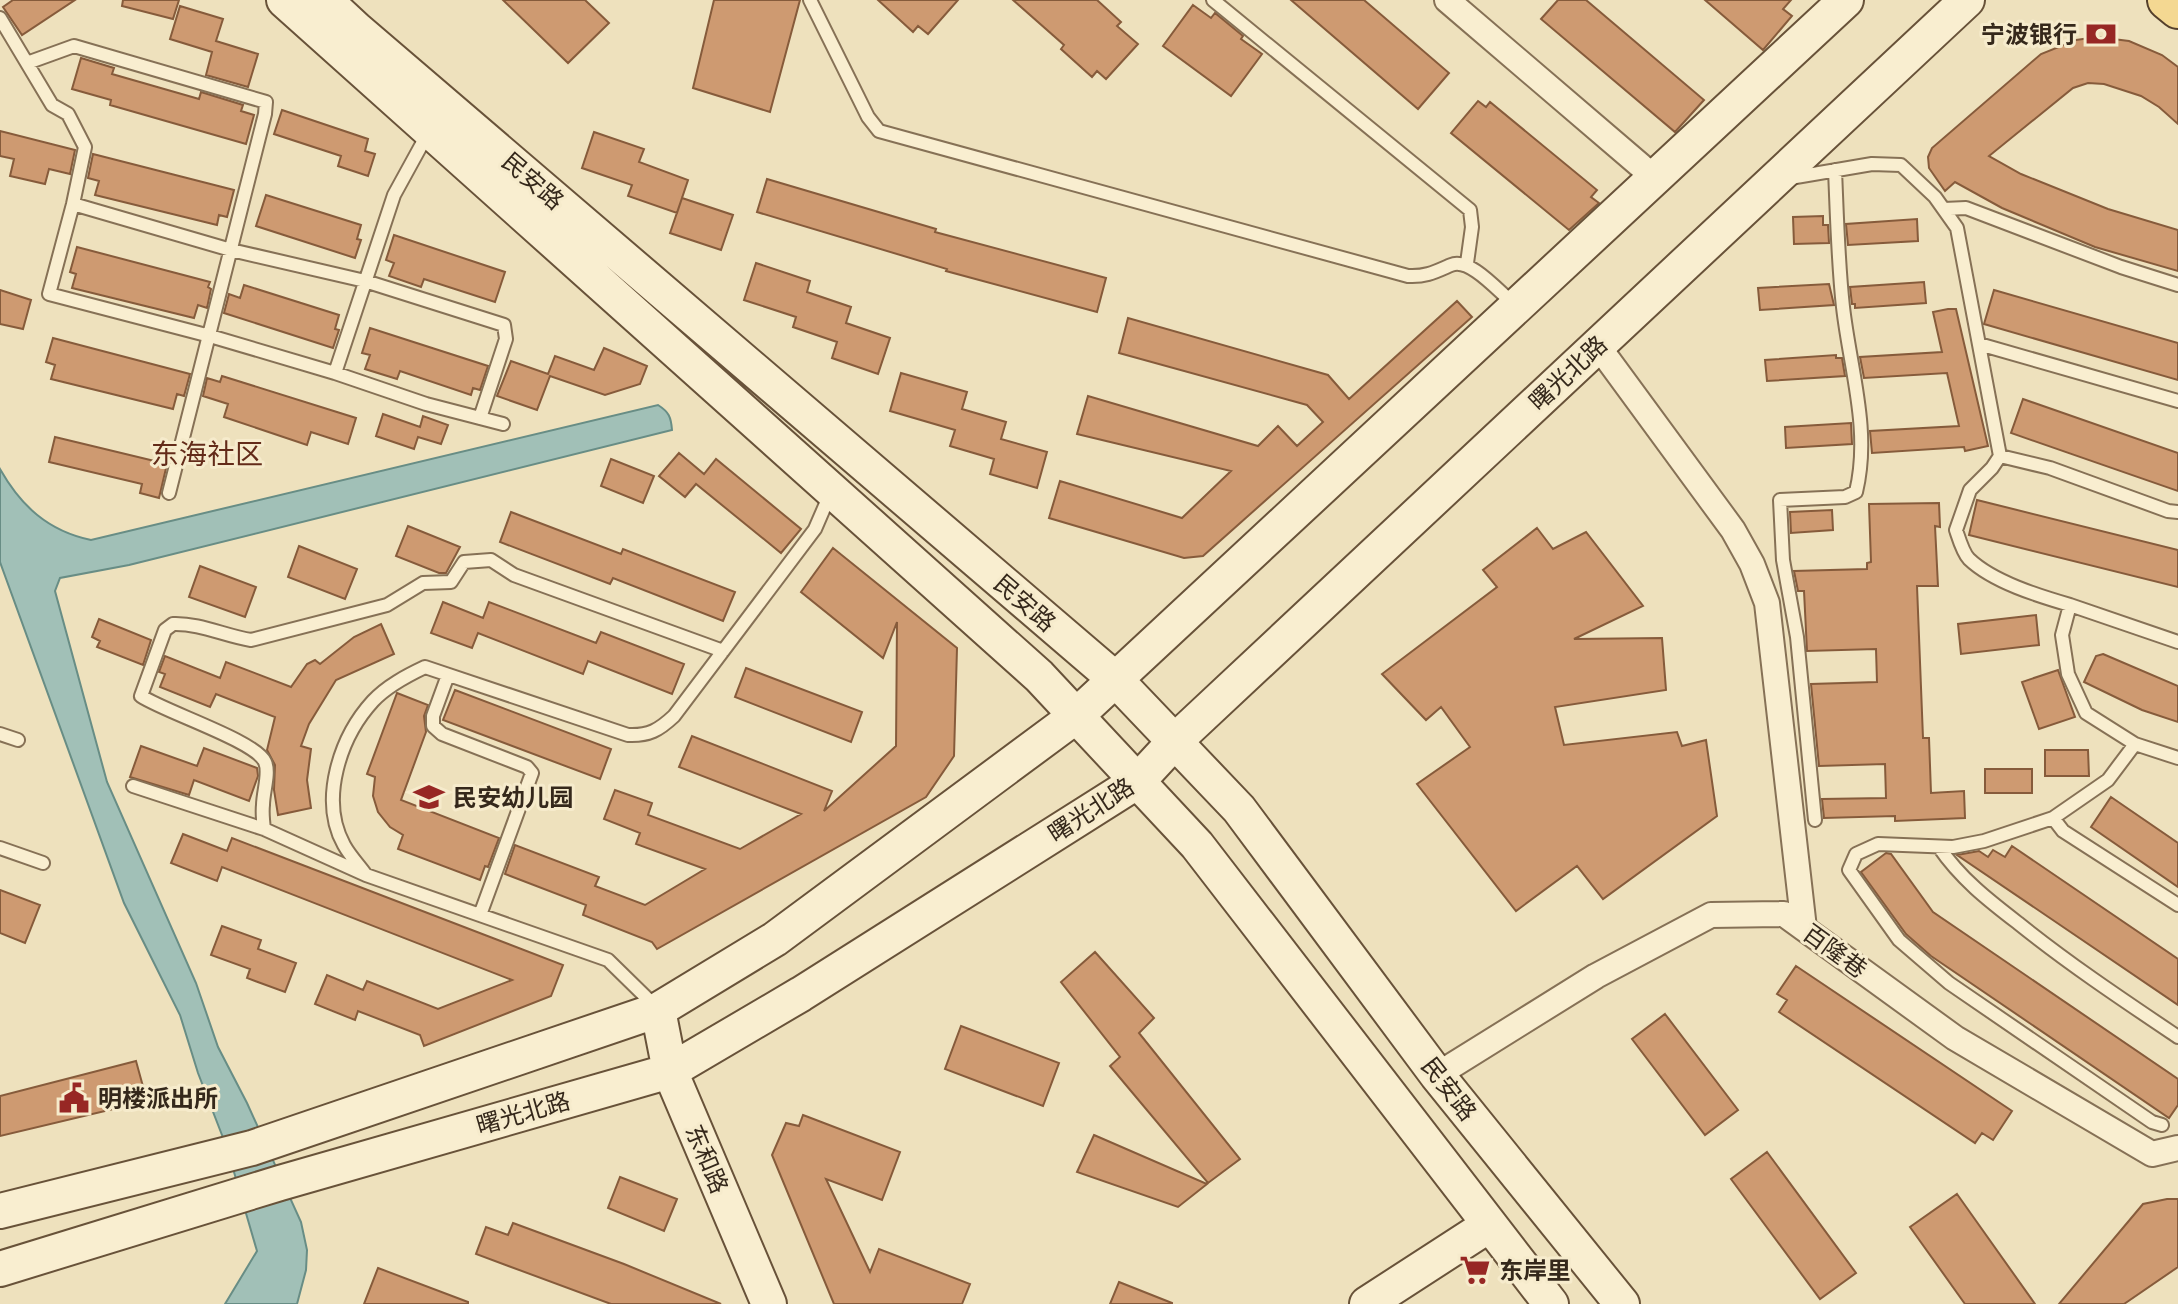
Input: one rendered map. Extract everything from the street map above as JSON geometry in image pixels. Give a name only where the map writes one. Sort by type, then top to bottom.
[{"type":"main road","name":"民安路","points":[[284,0],[1039,676],[1197,845],[1551,1304]]},
{"type":"main road","name":"民安路","points":[[325,0],[1115,679],[1239,809],[1437,1075],[1622,1304]]},
{"type":"main road","points":[[0,1211],[252,1148],[658,1010],[775,939],[1076,716],[1846,0]]},
{"type":"main road","name":"曙光北路","points":[[0,1269],[280,1183],[670,1071],[801,994],[1138,781],[1175,741],[1967,0]]},
{"type":"main road","points":[[2167,0],[2178,9]]},
{"type":"main road","name":"东和路","points":[[658,1010],[670,1071],[769,1304]]},
{"type":"main road","points":[[1367,1304],[1489,1225]]},
{"type":"street","points":[[1447,0],[1655,178]]},
{"type":"street","points":[[1598,346],[1733,530],[1752,564],[1767,603],[1804,928]]},
{"type":"street","name":"百隆巷","points":[[1437,1075],[1596,976],[1711,915],[1784,914],[1955,1038],[2152,1154],[2178,1148]]},
{"type":"lane","points":[[810,0],[868,117],[879,131],[1408,276],[1423,277],[1455,263],[1467,263],[1516,306]]},
{"type":"lane","points":[[1213,0],[1470,210],[1472,227],[1467,263]]},
{"type":"lane","points":[[0,18],[52,105],[68,114],[85,147],[49,294],[210,336],[426,404],[503,424]]},
{"type":"lane","points":[[27,63],[74,46],[266,102],[169,493]]},
{"type":"lane","points":[[335,373],[394,195],[429,130]]},
{"type":"lane","points":[[1773,181],[1872,164],[1901,165],[1935,197],[1957,228],[2000,456],[1970,490],[1956,530],[1968,558],[2034,594],[2178,642]]},
{"type":"lane","points":[[1815,820],[1797,637],[1783,560],[1780,500],[1845,497],[1856,492],[1860,473],[1863,433],[1843,306],[1835,170]]},
{"type":"lane","points":[[73,204],[231,250],[365,281],[504,325],[506,339],[480,418]]},
{"type":"lane","points":[[1944,209],[1966,208],[2121,267],[2178,285]]},
{"type":"lane","points":[[1979,344],[2178,401]]},
{"type":"lane","points":[[2000,456],[2050,468],[2178,512]]},
{"type":"lane","points":[[366,875],[343,844],[334,814],[337,763],[358,722],[372,702],[390,686],[425,667],[628,735],[643,736],[657,731],[674,716],[815,529],[832,491]]},
{"type":"lane","points":[[264,829],[262,806],[267,764],[260,753],[156,706],[141,696],[165,630],[173,624],[189,623],[251,640],[387,605],[423,583],[451,582],[464,562],[491,560],[514,575],[723,651]]},
{"type":"lane","points":[[2070,605],[2062,635],[2068,674],[2086,713],[2135,744],[2178,758]]},
{"type":"lane","points":[[448,675],[433,716],[433,726],[442,734],[527,767],[532,773],[480,915]]},
{"type":"lane","points":[[0,734],[18,740]]},
{"type":"lane","points":[[2135,744],[2108,780],[2053,818],[1984,841],[1953,847],[1878,844],[1856,854],[1849,870],[1899,940],[1949,983],[2152,1122],[2162,1125]]},
{"type":"lane","points":[[133,786],[264,829],[366,875],[608,960],[658,1010]]},
{"type":"lane","points":[[2053,818],[2063,831],[2178,905]]},
{"type":"lane","points":[[1939,847],[1972,887],[2050,949],[2178,1037]]},
{"type":"lane","points":[[0,848],[43,863]]},
{"type":"water","points":[[658,405],[669,415],[672,430],[129,565],[60,578],[55,591],[107,782],[196,983],[218,1047],[301,1222],[307,1250],[306,1270],[297,1304],[225,1304],[257,1251],[227,1148],[180,1015],[124,903],[0,562],[0,469],[17,494],[37,515],[62,530],[91,540]]},
{"type":"building","points":[[13,0],[75,0],[22,35],[3,7]]},
{"type":"building","points":[[123,0],[179,0],[173,19],[122,6]]},
{"type":"building","points":[[503,0],[585,0],[609,23],[568,63]]},
{"type":"building","points":[[714,0],[800,0],[770,112],[693,88]]},
{"type":"building","points":[[878,0],[958,0],[928,34],[918,26],[913,32]]},
{"type":"building","points":[[1013,0],[1097,0],[1121,22],[1117,26],[1138,44],[1106,79],[1097,71],[1092,77],[1061,49],[1064,45]]},
{"type":"building","points":[[1291,0],[1364,0],[1449,73],[1418,109]]},
{"type":"building","points":[[1558,0],[1586,0],[1704,100],[1675,132],[1541,19]]},
{"type":"building","points":[[1705,0],[1791,0],[1783,9],[1792,16],[1763,50]]},
{"type":"building","points":[[1193,5],[1211,18],[1215,13],[1243,36],[1241,39],[1262,54],[1231,96],[1163,46]]},
{"type":"building","points":[[180,6],[223,19],[216,41],[258,54],[248,87],[206,75],[212,52],[170,39]]},
{"type":"building","points":[[2097,37],[2129,41],[2162,55],[2178,67],[2178,124],[2141,96],[2104,84],[2088,83],[2073,88],[1989,156],[2021,174],[2108,209],[2178,230],[2178,271],[2095,247],[2002,208],[1955,182],[1945,191],[1929,168],[1928,157],[1932,148],[2041,54],[2076,40]]},
{"type":"building","points":[[81,58],[114,68],[112,74],[199,99],[201,92],[243,105],[241,111],[254,115],[246,144],[110,105],[111,100],[72,89]]},
{"type":"building","points":[[1478,101],[1486,107],[1490,102],[1597,190],[1591,197],[1599,203],[1569,230],[1451,133]]},
{"type":"building","points":[[282,110],[368,139],[365,151],[375,154],[368,176],[338,166],[341,156],[274,134]]},
{"type":"building","points":[[0,131],[75,150],[70,174],[49,169],[45,184],[10,176],[14,159],[0,156]]},
{"type":"building","points":[[594,132],[644,149],[639,162],[688,180],[677,213],[628,196],[632,185],[582,168]]},
{"type":"building","points":[[93,154],[234,190],[227,217],[219,215],[217,225],[95,195],[99,181],[88,178]]},
{"type":"building","points":[[767,179],[936,229],[935,232],[1106,278],[1097,312],[946,271],[757,212]]},
{"type":"building","points":[[266,195],[361,225],[357,239],[361,240],[355,258],[256,226]]},
{"type":"building","points":[[682,198],[733,215],[721,250],[670,233]]},
{"type":"building","points":[[1823,216],[1823,225],[1828,225],[1829,243],[1794,244],[1793,217]]},
{"type":"building","points":[[1917,219],[1918,241],[1848,245],[1846,224]]},
{"type":"building","points":[[394,235],[505,272],[495,302],[424,279],[421,287],[389,276],[394,263],[386,260]]},
{"type":"building","points":[[77,247],[210,282],[207,308],[198,305],[194,318],[72,288],[76,274],[70,272]]},
{"type":"building","points":[[756,263],[810,281],[807,292],[851,307],[846,323],[890,338],[878,374],[832,358],[837,342],[793,327],[796,317],[744,300]]},
{"type":"building","points":[[1924,282],[1926,303],[1855,308],[1852,304],[1850,287]]},
{"type":"building","points":[[1829,284],[1834,305],[1760,310],[1758,288]]},
{"type":"building","points":[[244,285],[339,315],[335,329],[339,330],[333,348],[224,313],[229,294],[240,298]]},
{"type":"building","points":[[0,290],[31,300],[23,329],[0,324]]},
{"type":"building","points":[[1994,290],[2178,343],[2178,380],[1984,324]]},
{"type":"building","points":[[1457,301],[1472,317],[1203,556],[1184,558],[1049,518],[1060,481],[1182,518],[1231,471],[1077,434],[1088,396],[1258,446],[1278,426],[1297,446],[1323,422],[1307,405],[1119,353],[1128,318],[1328,375],[1349,399]]},
{"type":"building","points":[[1956,309],[1988,446],[1965,451],[1964,447],[1872,453],[1870,431],[1959,426],[1947,373],[1864,378],[1860,357],[1942,352],[1933,312]]},
{"type":"building","points":[[370,328],[488,366],[480,390],[473,388],[471,395],[400,371],[397,379],[365,369],[370,355],[362,353]]},
{"type":"building","points":[[53,338],[190,374],[184,396],[177,394],[173,409],[51,379],[55,365],[46,362]]},
{"type":"building","points":[[604,348],[647,366],[640,384],[605,395],[550,376],[537,410],[497,396],[511,361],[548,374],[555,356],[594,370]]},
{"type":"building","points":[[1836,355],[1836,358],[1842,358],[1845,376],[1767,381],[1765,360]]},
{"type":"building","points":[[901,373],[967,392],[962,409],[1006,422],[1001,439],[1047,452],[1037,488],[990,474],[994,459],[950,446],[955,430],[890,411]]},
{"type":"building","points":[[222,376],[356,418],[348,444],[311,432],[307,445],[224,417],[228,404],[203,396],[207,378],[220,382]]},
{"type":"building","points":[[2023,399],[2178,453],[2178,491],[2011,433]]},
{"type":"building","points":[[383,414],[420,427],[423,416],[448,425],[441,444],[418,437],[414,449],[376,436]]},
{"type":"building","points":[[1851,423],[1852,444],[1786,448],[1785,427]]},
{"type":"building","points":[[55,437],[167,464],[159,498],[140,493],[142,484],[49,462]]},
{"type":"building","points":[[679,453],[704,474],[716,459],[801,529],[781,553],[696,484],[685,497],[659,476]]},
{"type":"building","points":[[611,459],[654,476],[643,503],[601,486]]},
{"type":"building","points":[[1977,500],[2178,550],[2178,587],[1969,535]]},
{"type":"building","points":[[1939,503],[1940,527],[1935,526],[1938,586],[1917,586],[1923,738],[1929,738],[1931,793],[1964,791],[1965,818],[1895,821],[1895,816],[1824,818],[1822,799],[1886,798],[1885,764],[1819,766],[1811,684],[1877,682],[1876,649],[1807,651],[1804,591],[1798,591],[1794,571],[1867,569],[1867,563],[1871,562],[1869,504]]},
{"type":"building","points":[[1832,510],[1833,530],[1791,533],[1790,512]]},
{"type":"building","points":[[511,512],[621,554],[623,549],[735,592],[723,621],[613,578],[610,584],[500,542]]},
{"type":"building","points":[[408,526],[460,547],[446,573],[396,556]]},
{"type":"building","points":[[1537,528],[1553,549],[1586,532],[1643,606],[1574,639],[1662,638],[1666,690],[1555,707],[1564,745],[1677,732],[1682,746],[1706,740],[1717,816],[1603,899],[1577,866],[1516,911],[1417,784],[1470,747],[1441,707],[1426,720],[1382,674],[1497,587],[1483,570]]},
{"type":"building","points":[[299,546],[357,569],[345,599],[288,577]]},
{"type":"building","points":[[833,548],[957,648],[954,756],[926,797],[657,949],[652,942],[583,915],[586,905],[505,874],[515,845],[599,877],[595,886],[645,905],[705,869],[636,844],[640,833],[604,819],[615,790],[652,803],[648,815],[740,849],[801,814],[679,767],[692,736],[832,791],[824,811],[896,746],[897,622],[883,658],[801,592]]},
{"type":"building","points":[[200,566],[256,587],[245,617],[189,597]]},
{"type":"building","points":[[443,602],[483,618],[489,602],[596,643],[601,632],[684,664],[672,694],[588,661],[583,674],[478,633],[472,648],[431,633]]},
{"type":"building","points":[[2036,615],[2039,645],[1961,654],[1958,624]]},
{"type":"building","points":[[99,619],[151,640],[143,665],[97,647],[100,641],[92,637]]},
{"type":"building","points":[[381,624],[394,654],[336,680],[309,724],[301,746],[311,749],[307,780],[311,808],[278,815],[274,790],[275,765],[267,750],[275,717],[216,694],[210,707],[160,687],[165,674],[159,672],[165,656],[220,678],[226,662],[291,687],[307,664],[315,660],[320,664],[354,637]]},
{"type":"building","points":[[2103,654],[2178,686],[2178,722],[2142,710],[2084,682],[2096,656]]},
{"type":"building","points":[[746,668],[862,712],[851,742],[735,697]]},
{"type":"building","points":[[2058,670],[2075,717],[2039,729],[2022,682]]},
{"type":"building","points":[[455,690],[611,749],[600,779],[443,720]]},
{"type":"building","points":[[397,693],[428,705],[424,716],[426,732],[401,800],[499,838],[480,880],[398,849],[403,835],[390,827],[378,812],[373,796],[375,777],[367,774]]},
{"type":"building","points":[[141,746],[197,766],[204,748],[257,768],[258,776],[249,801],[194,780],[189,795],[130,777]]},
{"type":"building","points":[[2045,750],[2088,750],[2089,776],[2045,776]]},
{"type":"building","points":[[1985,769],[2032,769],[2032,793],[1985,793]]},
{"type":"building","points":[[2111,797],[2178,843],[2178,887],[2091,827]]},
{"type":"building","points":[[183,834],[227,851],[232,838],[563,965],[551,996],[424,1046],[420,1035],[358,1011],[355,1020],[315,1004],[327,975],[363,990],[367,981],[438,1009],[512,980],[222,867],[217,881],[171,863]]},
{"type":"building","points":[[2012,846],[2178,959],[2178,1005],[1957,855],[1979,851],[1988,857],[1993,850],[2005,857]]},
{"type":"building","points":[[1886,853],[1891,854],[1933,912],[2178,1079],[2178,1105],[2169,1118],[1931,956],[1906,934],[1861,872]]},
{"type":"building","points":[[0,890],[40,905],[25,943],[0,933]]},
{"type":"building","points":[[222,926],[261,940],[258,949],[296,963],[285,992],[247,978],[250,969],[211,955]]},
{"type":"building","points":[[1095,952],[1154,1018],[1139,1033],[1240,1159],[1208,1183],[1110,1066],[1120,1057],[1061,982]]},
{"type":"building","points":[[1796,966],[2012,1111],[1993,1140],[1982,1133],[1975,1143],[1779,1012],[1787,1000],[1777,994]]},
{"type":"building","points":[[1665,1014],[1738,1110],[1705,1135],[1632,1039]]},
{"type":"building","points":[[961,1026],[1059,1063],[1043,1106],[945,1069]]},
{"type":"building","points":[[136,1061],[147,1101],[0,1136],[0,1096]]},
{"type":"building","points":[[803,1115],[900,1152],[882,1200],[826,1179],[870,1272],[879,1249],[970,1284],[962,1304],[834,1304],[772,1155],[786,1123],[799,1126]]},
{"type":"building","points":[[1094,1135],[1207,1184],[1178,1207],[1077,1172]]},
{"type":"building","points":[[1767,1152],[1856,1273],[1820,1299],[1731,1179]]},
{"type":"building","points":[[620,1177],[677,1199],[664,1231],[608,1208]]},
{"type":"building","points":[[1957,1194],[2035,1304],[1965,1304],[1910,1227]]},
{"type":"building","points":[[2178,1199],[2178,1267],[2124,1304],[2059,1304],[2143,1204]]},
{"type":"building","points":[[513,1223],[721,1304],[611,1304],[476,1254],[486,1227],[508,1235]]},
{"type":"building","points":[[378,1268],[468,1302],[468,1304],[364,1304]]},
{"type":"building","points":[[1119,1282],[1172,1303],[1172,1304],[1110,1304]]},
{"type":"place","name":"宁波银行","points":[[2101,34]]},
{"type":"place","name":"民安幼儿园","points":[[429,797]]},
{"type":"place","name":"明楼派出所","points":[[74,1098]]},
{"type":"place","name":"东岸里","points":[[1475,1270]]},
{"type":"district","name":"东海社区","points":[[207,454]]}]
